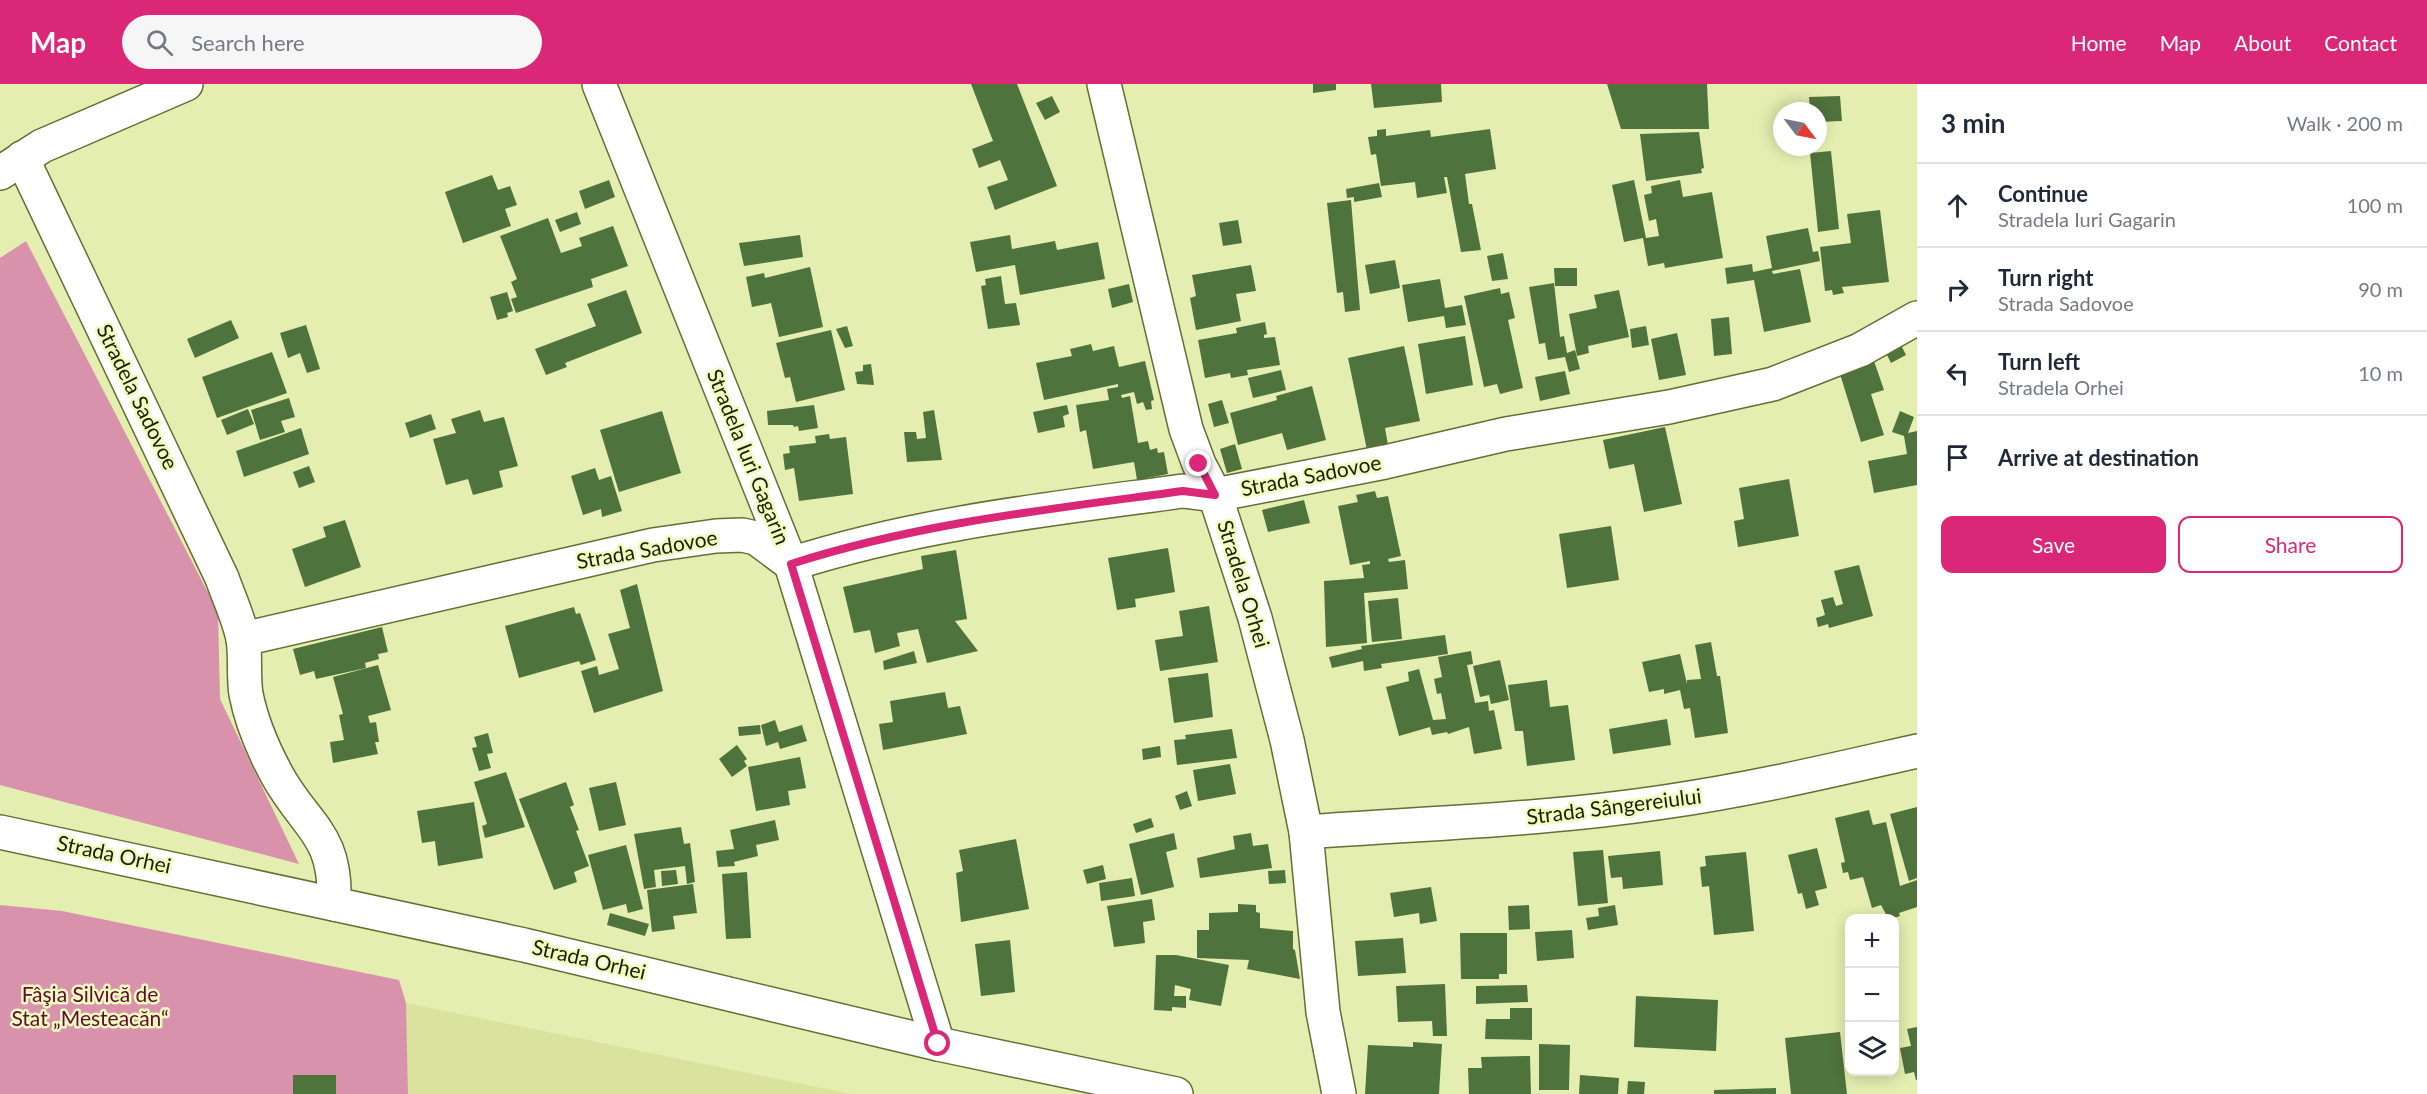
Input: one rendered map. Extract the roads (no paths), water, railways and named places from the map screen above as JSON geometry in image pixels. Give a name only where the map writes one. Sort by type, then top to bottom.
[{"type":"street","points":[[11,166],[42,146],[186,84]]},
{"type":"street","name":"Stradela Iuri Gagarin","points":[[598,84],[791,564],[938,1044]]},
{"type":"street","name":"Stradela Orhei","points":[[1104,84],[1186,429],[1199,464],[1215,495],[1255,618],[1287,740],[1306,832],[1323,1012],[1338,1094]]},
{"type":"street","name":"Stradela Sadovoe","points":[[11,166],[189,507],[222,578],[243,639]]},
{"type":"street","name":"Strada Sadovoe","points":[[243,639],[653,545],[716,536],[742,535],[756,538],[791,564],[852,544],[920,529],[1183,491],[1215,495],[1385,462],[1506,434],[1669,407],[1773,384],[1860,350],[1917,318]]},
{"type":"street","points":[[243,639],[246,694],[253,715],[278,776],[298,807],[318,830],[330,856],[335,876],[334,904]]},
{"type":"street","name":"Strada Sângereiului","points":[[1306,832],[1510,819],[1664,802],[1733,791],[1917,751]]},
{"type":"street","name":"Strada Orhei","points":[[0,832],[670,978],[938,1044],[1176,1094]]},
{"type":"park label","name":"Fâşia Silvică de Stat „Mesteacăn“","points":[[90,1007]]}]
